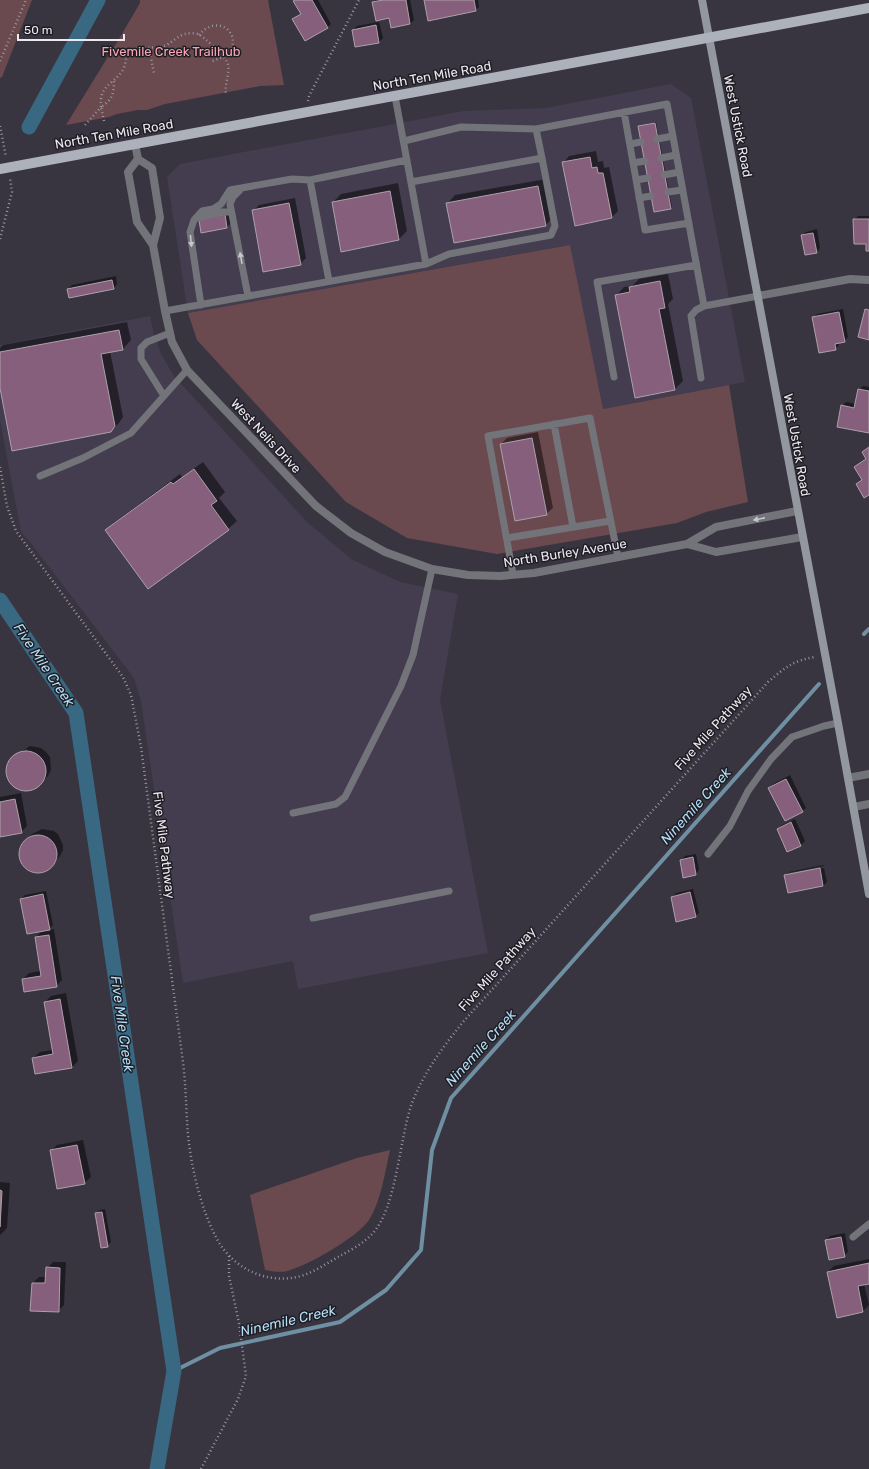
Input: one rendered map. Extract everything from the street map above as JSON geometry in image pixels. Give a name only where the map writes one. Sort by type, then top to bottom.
[{"type":"main road","name":"West Ustick Road","points":[[702,0],[797,511],[854,807],[869,894]]},
{"type":"main road","name":"North Ten Mile Road","points":[[0,169],[869,8]]},
{"type":"street","points":[[135,144],[138,159]]},
{"type":"street","name":"West Nelis Drive","points":[[153,245],[160,218],[152,168],[138,159],[128,172],[137,222],[153,245],[172,342],[187,370],[316,506],[351,533],[385,552],[432,569],[446,572]]},
{"type":"street","points":[[758,296],[850,279],[869,280]]},
{"type":"street","name":"North Burley Avenue","points":[[446,572],[468,575],[534,573],[687,544],[716,527],[797,511]]},
{"type":"street","name":"North Burley Avenue","points":[[687,544],[716,552],[802,537]]},
{"type":"street","points":[[848,778],[869,774]]},
{"type":"street","points":[[854,807],[869,804]]},
{"type":"lane","points":[[395,96],[426,264]]},
{"type":"lane","points":[[404,142],[462,127],[536,129],[667,104],[704,306]]},
{"type":"lane","points":[[624,112],[645,230],[688,223]]},
{"type":"lane","points":[[165,311],[426,264],[449,254],[552,234],[555,226],[536,129]]},
{"type":"lane","points":[[657,139],[673,136]]},
{"type":"lane","points":[[630,144],[641,142]]},
{"type":"lane","points":[[661,158],[676,155]]},
{"type":"lane","points":[[411,182],[542,158]]},
{"type":"lane","points":[[201,305],[190,232],[194,220],[202,212],[221,204],[230,190],[292,179],[310,180],[407,160]]},
{"type":"lane","points":[[633,163],[645,161]]},
{"type":"lane","points":[[664,175],[679,172]]},
{"type":"lane","points":[[636,180],[648,178]]},
{"type":"lane","points":[[310,180],[329,282]]},
{"type":"lane","points":[[241,189],[233,197],[230,204],[248,296]]},
{"type":"lane","points":[[668,192],[682,190]]},
{"type":"lane","points":[[639,198],[651,196]]},
{"type":"lane","points":[[194,220],[200,217],[222,212],[231,212]]},
{"type":"lane","points":[[614,376],[597,282],[696,265]]},
{"type":"lane","points":[[702,378],[691,316],[696,310],[704,306],[758,296]]},
{"type":"lane","points":[[164,396],[141,359],[141,348],[147,342],[170,333]]},
{"type":"lane","points":[[40,476],[83,458],[131,433],[187,370]]},
{"type":"lane","points":[[513,574],[488,436],[590,418],[618,557]]},
{"type":"lane","points":[[554,424],[573,527]]},
{"type":"lane","points":[[507,538],[610,521]]},
{"type":"lane","points":[[293,813],[336,804],[345,797],[401,686],[413,655],[432,569]]},
{"type":"lane","points":[[708,854],[730,826],[748,791],[771,759],[792,737],[824,726],[838,723]]},
{"type":"lane","points":[[313,918],[449,891]]},
{"type":"lane","points":[[853,1237],[869,1224]]},
{"type":"path","points":[[0,61],[26,0]]},
{"type":"path","points":[[306,112],[309,96],[359,0]]},
{"type":"path","points":[[199,35],[204,29],[212,26],[220,26],[227,30],[232,37],[233,47],[228,55],[224,58],[210,62]]},
{"type":"path","points":[[104,121],[100,99],[105,88],[114,81],[123,70],[128,53],[137,48],[149,48],[165,45],[186,33],[199,35],[224,58],[228,66],[225,85],[226,95]]},
{"type":"path","points":[[149,48],[154,73]]},
{"type":"path","points":[[85,125],[101,107],[107,104],[112,98],[114,81]]},
{"type":"path","points":[[0,126],[3,141]]},
{"type":"path","points":[[0,239],[12,192]]},
{"type":"path","name":"Five Mile Pathway","points":[[0,467],[7,506],[16,531],[123,677],[131,695],[141,747],[183,1065],[188,1137],[192,1160],[202,1201],[219,1243],[228,1255],[251,1273],[266,1278],[282,1279],[301,1276],[317,1269],[350,1250],[372,1234],[383,1218],[391,1196],[405,1129],[412,1104],[423,1078],[438,1054],[463,1022],[768,682],[783,669],[798,660],[825,655]]},
{"type":"path","points":[[201,1469],[238,1399],[246,1376],[239,1323],[229,1276],[228,1255]]},
{"type":"shaded area","points":[[671,84],[691,98],[745,382],[603,409],[569,245],[188,313],[167,177],[180,164],[464,111],[546,108]]},
{"type":"shaded area","points":[[150,316],[154,335],[161,354],[174,376],[307,522],[351,559],[400,582],[458,594],[440,700],[488,953],[298,989],[293,961],[183,983],[141,701],[134,678],[21,532],[0,420],[0,345]]},
{"type":"green space","points":[[0,0],[32,0],[2,77],[0,78]]},
{"type":"green space","name":"Fivemile Creek Trailhub","points":[[140,0],[268,0],[284,85],[260,86],[165,104],[147,110],[138,110],[66,125],[119,39],[140,3]]},
{"type":"green space","points":[[570,245],[603,409],[729,385],[748,502],[706,512],[677,523],[497,554],[407,538],[346,502],[197,340],[188,313]]},
{"type":"green space","points":[[390,1150],[377,1204],[369,1220],[363,1227],[331,1250],[296,1268],[284,1272],[265,1270],[250,1195],[357,1158]]},
{"type":"building","points":[[312,0],[328,28],[305,41],[292,19],[301,14],[293,1]]},
{"type":"building","points":[[383,0],[406,0],[410,24],[391,28],[389,18],[376,21],[372,2]]},
{"type":"building","points":[[424,0],[474,0],[476,11],[428,21]]},
{"type":"building","points":[[376,25],[379,43],[355,47],[352,30]]},
{"type":"building","points":[[655,123],[671,209],[654,212],[638,126]]},
{"type":"building","points":[[590,157],[592,168],[597,167],[598,173],[603,173],[612,218],[575,226],[562,162]]},
{"type":"building","points":[[538,186],[546,226],[454,243],[446,203]]},
{"type":"building","points":[[390,191],[399,240],[341,252],[332,202]]},
{"type":"building","points":[[289,203],[301,265],[263,272],[252,210]]},
{"type":"building","points":[[225,214],[227,228],[201,233],[199,220]]},
{"type":"building","points":[[853,219],[869,219],[869,251],[866,251],[866,244],[854,244]]},
{"type":"building","points":[[813,233],[817,253],[805,255],[801,235]]},
{"type":"building","points":[[112,280],[114,289],[69,298],[67,289]]},
{"type":"building","points":[[660,281],[665,308],[659,309],[675,390],[635,398],[615,295],[630,292],[629,287]]},
{"type":"building","points":[[865,309],[869,310],[869,340],[858,337]]},
{"type":"building","points":[[839,312],[845,342],[835,344],[836,350],[819,353],[812,317]]},
{"type":"building","points":[[119,330],[123,350],[101,354],[115,426],[111,432],[12,451],[0,388],[0,352]]},
{"type":"building","points":[[858,389],[869,391],[869,433],[837,427],[841,405],[854,408]]},
{"type":"building","points":[[532,438],[547,515],[515,521],[500,444]]},
{"type":"building","points":[[869,447],[869,495],[864,498],[856,484],[862,480],[854,467],[866,459],[862,452]]},
{"type":"building","points":[[194,469],[217,501],[211,505],[229,530],[148,589],[105,530],[171,482],[173,484]]},
{"type":"building","points":[[26,751],[40,757],[46,771],[40,785],[26,791],[12,785],[6,771],[12,757]]},
{"type":"building","points":[[786,779],[803,812],[785,821],[768,788]]},
{"type":"building","points":[[15,799],[22,833],[0,837],[0,802]]},
{"type":"building","points":[[791,822],[801,846],[787,852],[777,829]]},
{"type":"building","points":[[34,835],[42,835],[52,840],[56,847],[56,861],[52,868],[42,873],[34,873],[24,868],[22,865],[19,858],[19,850],[24,840],[27,838]]},
{"type":"building","points":[[693,857],[696,875],[683,878],[680,860]]},
{"type":"building","points":[[820,868],[823,886],[788,893],[784,875]]},
{"type":"building","points":[[690,892],[696,917],[676,922],[671,897]]},
{"type":"building","points":[[43,894],[50,930],[27,934],[20,899]]},
{"type":"building","points":[[49,935],[57,987],[24,992],[22,979],[41,976],[35,937]]},
{"type":"building","points":[[60,999],[72,1068],[35,1074],[32,1058],[53,1054],[44,1002]]},
{"type":"building","points":[[77,1145],[85,1184],[57,1189],[50,1150]]},
{"type":"building","points":[[0,1190],[2,1191],[0,1227]]},
{"type":"building","points":[[102,1212],[108,1247],[101,1248],[95,1213]]},
{"type":"building","points":[[841,1237],[845,1257],[829,1260],[825,1240]]},
{"type":"building","points":[[869,1263],[869,1284],[858,1286],[863,1312],[837,1318],[827,1272]]},
{"type":"building","points":[[46,1267],[60,1268],[59,1312],[30,1311],[32,1283],[45,1283]]},
{"type":"waterway","points":[[29,127],[98,0]]},
{"type":"waterway","name":"Five Mile Creek","points":[[0,600],[76,713],[174,1371],[157,1469]]},
{"type":"waterway","name":"Ninemile Creek","points":[[864,634],[869,629]]},
{"type":"waterway","name":"Ninemile Creek","points":[[174,1371],[220,1348],[340,1322],[386,1290],[421,1250],[432,1150],[451,1098],[819,684]]}]
